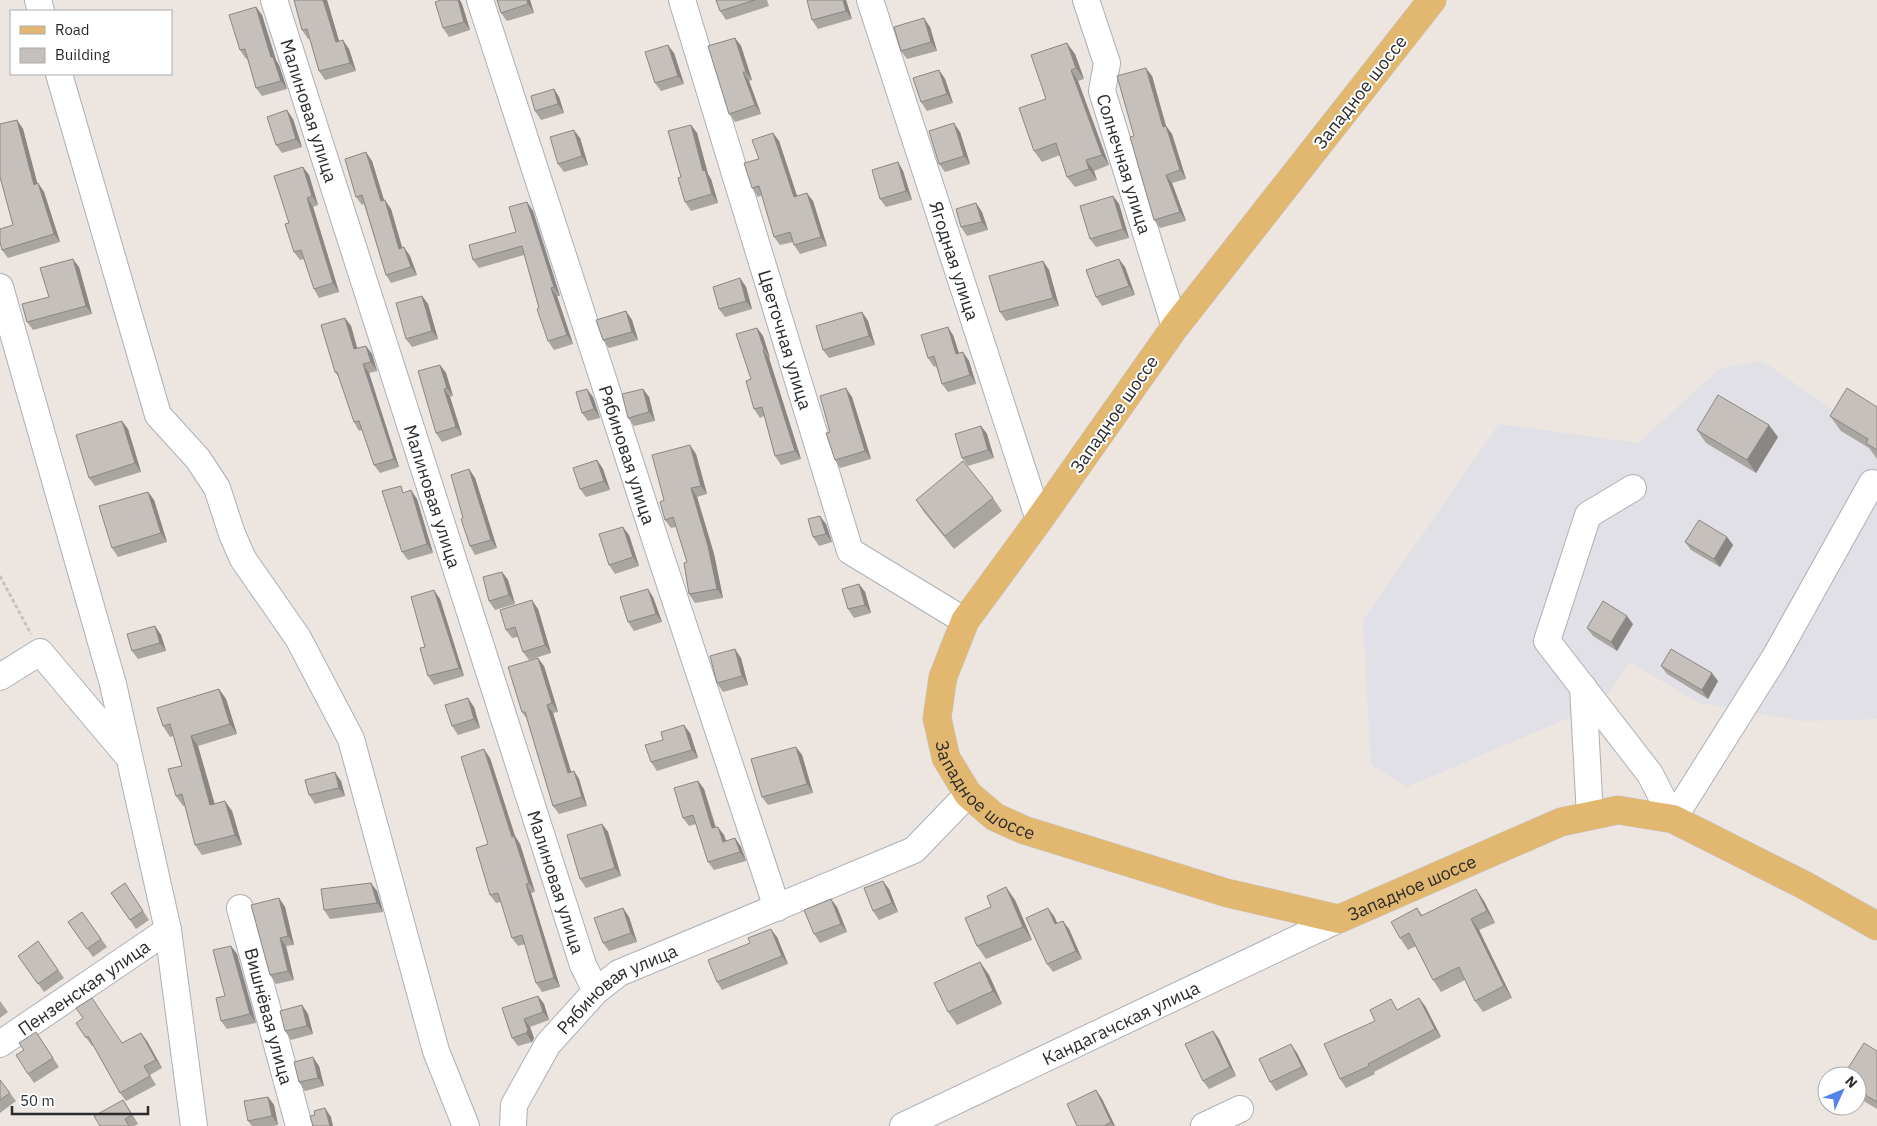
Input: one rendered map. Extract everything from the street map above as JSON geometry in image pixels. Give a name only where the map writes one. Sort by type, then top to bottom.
[{"type":"main road","name":"Западное шоссе","points":[[1432,0],[1175,327],[1039,520],[964,621],[943,677],[937,718],[946,758],[968,794],[995,817],[1024,830],[1227,893],[1339,919],[1561,822],[1618,810],[1673,819],[1804,885],[1877,926]]},
{"type":"street","name":"Малиновая улица","points":[[274,0],[583,965],[596,991]]},
{"type":"street","name":"Рябиновая улица","points":[[480,0],[777,908]]},
{"type":"street","name":"Цветочная улица","points":[[682,0],[850,551],[964,621]]},
{"type":"street","name":"Ягодная улица","points":[[870,0],[1039,520]]},
{"type":"street","name":"Солнечная улица","points":[[1086,0],[1106,63],[1102,91],[1175,327]]},
{"type":"street","points":[[59,75],[158,415],[198,459],[217,488],[232,534],[243,559],[298,638],[350,739],[436,1051],[466,1126]]},
{"type":"street","points":[[0,287],[113,684],[168,930],[194,1126]]},
{"type":"street","points":[[1673,819],[1775,657],[1872,483]]},
{"type":"street","points":[[1633,488],[1588,515],[1547,641],[1650,774],[1673,819]]},
{"type":"street","points":[[0,677],[40,652],[129,758]]},
{"type":"street","points":[[1583,688],[1590,816]]},
{"type":"street","name":"Рябиновая улица","points":[[513,1126],[514,1105],[548,1044],[596,991],[619,973],[914,850],[968,794]]},
{"type":"street","name":"Вишнёвая улица","points":[[240,908],[299,1126]]},
{"type":"street","name":"Кандагачская улица","points":[[903,1126],[946,1117],[1339,919]]},
{"type":"street","name":"Пензенская улица","points":[[0,1044],[168,930]]},
{"type":"street","points":[[1204,1126],[1240,1110]]},
{"type":"path","points":[[0,576],[40,652]]},
{"type":"shaded area","points":[[1762,361],[1848,420],[1877,416],[1877,719],[1804,721],[1700,703],[1629,662],[1601,704],[1407,787],[1371,764],[1363,620],[1499,424],[1638,443],[1721,368]]},
{"type":"building","points":[[294,0],[323,0],[336,42],[343,40],[350,63],[319,71],[307,29],[302,30]]},
{"type":"building","points":[[458,0],[464,22],[443,28],[435,2]]},
{"type":"building","points":[[497,0],[527,0],[528,4],[501,13]]},
{"type":"building","points":[[716,0],[755,0],[720,11]]},
{"type":"building","points":[[807,0],[843,0],[846,11],[812,20]]},
{"type":"building","points":[[256,7],[271,57],[273,57],[281,81],[256,88],[245,49],[240,50],[229,15]]},
{"type":"building","points":[[924,18],[931,42],[901,51],[894,27]]},
{"type":"building","points":[[735,38],[746,72],[743,72],[755,105],[729,114],[708,46]]},
{"type":"building","points":[[1067,43],[1076,68],[1071,70],[1102,155],[1086,160],[1089,169],[1067,177],[1056,143],[1034,151],[1019,108],[1046,99],[1031,55]]},
{"type":"building","points":[[668,45],[678,76],[655,83],[645,52]]},
{"type":"building","points":[[1146,68],[1163,127],[1166,126],[1180,170],[1166,175],[1180,212],[1154,220],[1130,137],[1134,136],[1117,76]]},
{"type":"building","points":[[939,70],[947,94],[921,102],[913,78]]},
{"type":"building","points":[[554,89],[558,104],[535,111],[531,96]]},
{"type":"building","points":[[287,110],[296,139],[276,145],[267,117]]},
{"type":"building","points":[[17,120],[34,185],[38,183],[54,234],[2,250],[0,229],[13,225],[0,177],[0,124]]},
{"type":"building","points":[[954,123],[964,156],[939,164],[929,131]]},
{"type":"building","points":[[691,125],[703,171],[705,170],[712,194],[685,202],[678,178],[681,177],[668,131]]},
{"type":"building","points":[[574,130],[582,156],[558,164],[550,137]]},
{"type":"building","points":[[773,133],[794,197],[807,193],[821,237],[794,245],[790,232],[774,237],[759,186],[752,188],[744,163],[759,159],[752,140]]},
{"type":"building","points":[[366,152],[381,201],[385,200],[399,249],[404,247],[411,267],[386,275],[362,195],[356,197],[345,159]]},
{"type":"building","points":[[898,162],[906,191],[880,199],[872,170]]},
{"type":"building","points":[[303,167],[312,196],[307,198],[333,283],[314,289],[301,250],[294,252],[285,224],[289,223],[274,176]]},
{"type":"building","points":[[1113,196],[1123,229],[1090,239],[1080,206]]},
{"type":"building","points":[[527,202],[554,287],[551,288],[567,335],[548,341],[537,309],[539,308],[522,246],[473,260],[469,245],[516,232],[509,207]]},
{"type":"building","points":[[976,203],[982,222],[961,227],[956,209]]},
{"type":"building","points":[[73,259],[86,306],[27,322],[22,304],[49,297],[40,268]]},
{"type":"building","points":[[1119,259],[1129,286],[1096,297],[1086,270]]},
{"type":"building","points":[[1043,261],[1053,298],[1000,312],[989,276]]},
{"type":"building","points":[[740,278],[746,301],[719,309],[713,287]]},
{"type":"building","points":[[422,296],[432,331],[406,339],[396,303]]},
{"type":"building","points":[[626,311],[632,332],[603,340],[596,320]]},
{"type":"building","points":[[862,312],[869,336],[823,350],[816,326]]},
{"type":"building","points":[[345,318],[354,349],[366,346],[371,362],[363,364],[394,459],[374,465],[359,421],[354,422],[337,372],[335,372],[321,325]]},
{"type":"building","points":[[948,327],[956,354],[963,352],[970,375],[942,384],[934,356],[928,358],[921,335]]},
{"type":"building","points":[[757,328],[795,451],[775,456],[762,407],[754,409],[746,381],[751,379],[736,334]]},
{"type":"building","points":[[440,365],[447,388],[444,389],[456,427],[436,433],[418,371]]},
{"type":"building","points":[[846,388],[865,451],[835,460],[826,433],[830,432],[820,396]]},
{"type":"building","points":[[1847,388],[1877,407],[1877,450],[1866,443],[1868,439],[1830,416]]},
{"type":"building","points":[[587,389],[594,409],[582,413],[576,392]]},
{"type":"building","points":[[643,389],[649,412],[628,418],[622,394]]},
{"type":"building","points":[[1718,395],[1769,425],[1747,460],[1697,430]]},
{"type":"building","points":[[122,421],[135,463],[89,478],[76,435]]},
{"type":"building","points":[[981,426],[988,450],[962,458],[955,434]]},
{"type":"building","points":[[690,445],[701,486],[691,488],[708,546],[717,589],[689,594],[684,563],[687,562],[673,517],[665,520],[660,502],[664,500],[652,455]]},
{"type":"building","points":[[597,460],[604,481],[580,489],[573,468]]},
{"type":"building","points":[[963,461],[993,498],[945,536],[916,500]]},
{"type":"building","points":[[469,469],[491,540],[470,546],[461,519],[463,518],[451,475]]},
{"type":"building","points":[[401,486],[403,493],[411,490],[427,544],[402,552],[382,491]]},
{"type":"building","points":[[148,492],[161,533],[112,548],[99,506]]},
{"type":"building","points":[[820,516],[826,534],[813,537],[808,519]]},
{"type":"building","points":[[1699,520],[1727,537],[1714,559],[1685,542]]},
{"type":"building","points":[[623,527],[633,557],[609,565],[599,534]]},
{"type":"building","points":[[502,572],[509,595],[489,601],[483,577]]},
{"type":"building","points":[[859,584],[865,605],[848,609],[842,589]]},
{"type":"building","points":[[648,589],[656,614],[628,622],[620,597]]},
{"type":"building","points":[[434,590],[459,668],[428,676],[420,648],[425,647],[411,597]]},
{"type":"building","points":[[532,600],[545,645],[523,652],[515,627],[506,630],[500,610]]},
{"type":"building","points":[[1603,601],[1627,616],[1611,642],[1587,628]]},
{"type":"building","points":[[155,626],[160,643],[132,651],[127,634]]},
{"type":"building","points":[[735,649],[742,676],[717,683],[710,656]]},
{"type":"building","points":[[1671,649],[1712,673],[1702,690],[1661,666]]},
{"type":"building","points":[[538,658],[552,703],[547,705],[568,773],[574,771],[582,797],[553,806],[525,712],[522,712],[508,667]]},
{"type":"building","points":[[219,689],[230,724],[191,736],[210,805],[225,801],[235,835],[195,845],[182,794],[176,796],[168,769],[182,766],[170,724],[163,726],[157,708]]},
{"type":"building","points":[[468,698],[474,719],[452,726],[445,705]]},
{"type":"building","points":[[684,725],[692,750],[651,762],[645,745],[663,740],[661,732]]},
{"type":"building","points":[[796,747],[807,784],[762,797],[751,759]]},
{"type":"building","points":[[484,749],[529,883],[526,884],[554,978],[536,983],[522,935],[512,938],[498,893],[490,895],[476,848],[488,844],[461,757]]},
{"type":"building","points":[[335,772],[339,788],[309,795],[305,780]]},
{"type":"building","points":[[698,781],[712,828],[718,827],[723,842],[735,838],[740,852],[708,862],[693,815],[683,818],[674,788]]},
{"type":"building","points":[[602,824],[615,868],[580,879],[567,835]]},
{"type":"building","points":[[883,881],[892,903],[873,911],[864,888]]},
{"type":"building","points":[[125,883],[143,911],[130,920],[111,893]]},
{"type":"building","points":[[371,883],[377,903],[324,910],[321,889]]},
{"type":"building","points":[[1006,887],[1023,927],[977,946],[965,918],[991,907],[987,896]]},
{"type":"building","points":[[1476,889],[1487,911],[1471,919],[1504,986],[1475,1001],[1459,967],[1433,980],[1409,933],[1400,938],[1391,922],[1417,908],[1421,916]]},
{"type":"building","points":[[279,898],[288,936],[280,938],[288,971],[270,975],[251,905]]},
{"type":"building","points":[[831,899],[841,924],[814,934],[804,910]]},
{"type":"building","points":[[623,908],[631,933],[603,943],[594,918]]},
{"type":"building","points":[[1048,908],[1055,924],[1063,921],[1076,951],[1047,964],[1026,918]]},
{"type":"building","points":[[82,912],[101,939],[87,949],[68,922]]},
{"type":"building","points":[[771,929],[782,956],[717,982],[708,960],[750,943],[748,938]]},
{"type":"building","points":[[38,941],[58,970],[38,984],[18,956]]},
{"type":"building","points":[[231,946],[250,1014],[221,1021],[216,998],[225,996],[213,950]]},
{"type":"building","points":[[980,962],[993,991],[948,1012],[934,983]]},
{"type":"building","points":[[538,996],[543,1012],[524,1019],[528,1030],[526,1033],[512,1038],[502,1008]]},
{"type":"building","points":[[92,998],[122,1043],[141,1033],[156,1060],[144,1066],[150,1076],[120,1093],[88,1036],[86,1038],[76,1023],[83,1018],[76,1008]]},
{"type":"building","points":[[1419,998],[1435,1029],[1368,1064],[1369,1066],[1340,1079],[1324,1044],[1375,1021],[1370,1010],[1391,999],[1397,1010]]},
{"type":"building","points":[[302,1005],[307,1026],[285,1031],[280,1011]]},
{"type":"building","points":[[1213,1031],[1230,1067],[1203,1081],[1185,1044]]},
{"type":"building","points":[[36,1032],[53,1058],[28,1074],[16,1055],[24,1050],[19,1043]]},
{"type":"building","points":[[1864,1043],[1877,1051],[1877,1102],[1867,1096],[1867,1066],[1849,1066]]},
{"type":"building","points":[[1291,1044],[1302,1067],[1270,1082],[1259,1059]]},
{"type":"building","points":[[313,1057],[318,1078],[299,1082],[294,1062]]},
{"type":"building","points":[[0,1080],[10,1093],[0,1100]]},
{"type":"building","points":[[1096,1090],[1111,1122],[1104,1126],[1077,1126],[1067,1104]]},
{"type":"building","points":[[268,1097],[272,1116],[248,1121],[244,1101]]},
{"type":"building","points":[[123,1100],[132,1115],[125,1119],[129,1126],[100,1126],[94,1116]]},
{"type":"building","points":[[325,1108],[330,1126],[313,1126],[310,1116],[315,1115],[314,1111]]}]
